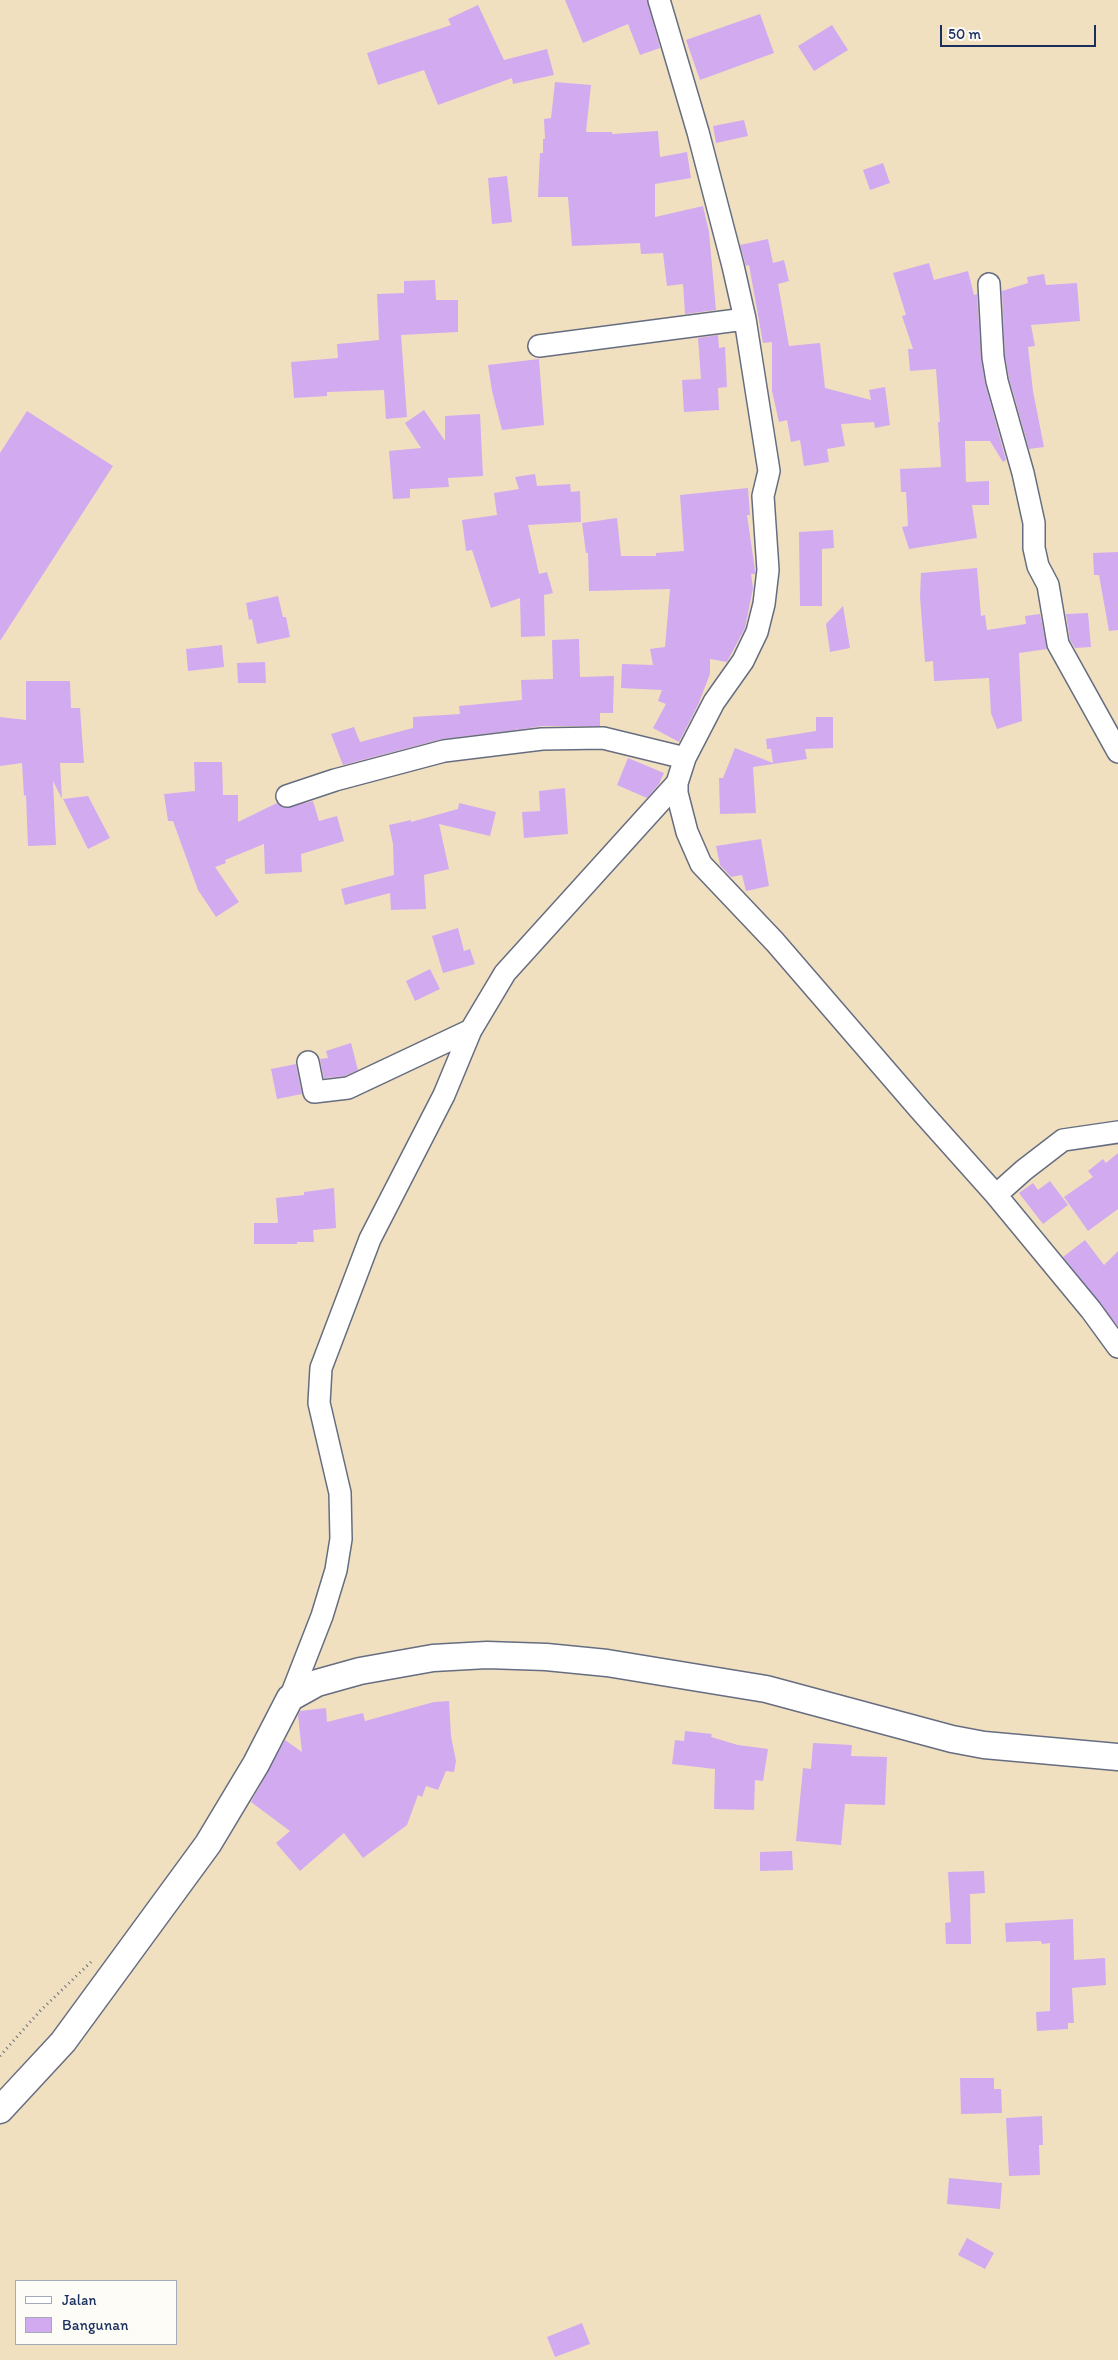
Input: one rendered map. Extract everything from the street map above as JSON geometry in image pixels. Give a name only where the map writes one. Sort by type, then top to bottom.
[{"type":"street","points":[[659,0],[698,132],[745,319],[769,471],[763,496],[768,563],[767,586],[757,632],[743,661],[714,702],[686,758],[677,782],[677,793],[685,826],[701,864],[775,942],[996,1195],[1091,1310],[1118,1347]]},
{"type":"street","points":[[989,284],[993,358],[997,380],[1023,473],[1034,523],[1034,548],[1038,566],[1048,585],[1058,644],[1118,752]]},
{"type":"street","points":[[539,346],[745,319]]},
{"type":"street","points":[[287,796],[335,780],[444,751],[542,739],[602,738],[686,758]]},
{"type":"street","points":[[0,2110],[63,2042],[208,1844],[256,1764],[290,1698],[322,1616],[336,1570],[341,1539],[340,1493],[318,1402],[320,1368],[370,1239],[444,1095],[471,1030],[505,973],[677,782]]},
{"type":"street","points":[[308,1062],[314,1092],[348,1088],[471,1030]]},
{"type":"street","points":[[996,1195],[1024,1170],[1063,1140],[1118,1132]]},
{"type":"street","points":[[290,1698],[317,1683],[396,1663],[432,1658],[487,1655],[546,1657],[607,1663],[766,1689],[968,1742],[1118,1756]]},
{"type":"path","points":[[0,2056],[67,1983],[93,1961]]},
{"type":"building","points":[[565,0],[647,0],[660,48],[640,55],[628,24],[583,43]]},
{"type":"building","points":[[478,5],[504,60],[547,49],[554,75],[513,84],[512,78],[438,105],[424,70],[378,85],[367,53],[451,25],[448,19]]},
{"type":"building","points":[[760,14],[774,53],[700,80],[686,40]]},
{"type":"building","points":[[832,25],[848,50],[814,71],[798,46]]},
{"type":"building","points":[[555,82],[591,85],[586,132],[612,132],[612,134],[658,131],[660,157],[687,152],[691,178],[655,184],[655,217],[703,206],[709,232],[716,310],[685,314],[683,284],[667,286],[663,253],[641,254],[640,243],[572,246],[568,197],[538,197],[540,153],[543,153],[543,139],[545,139],[544,119],[551,118]]},
{"type":"building","points":[[744,120],[748,136],[716,143],[713,126]]},
{"type":"building","points":[[883,163],[890,183],[870,190],[863,170]]},
{"type":"building","points":[[507,176],[512,222],[492,224],[488,178]]},
{"type":"building","points":[[768,239],[773,263],[784,260],[789,281],[778,284],[789,346],[820,343],[825,388],[871,400],[869,390],[885,387],[890,425],[875,428],[874,422],[841,424],[845,446],[827,449],[829,462],[804,466],[800,440],[791,442],[787,420],[779,422],[772,391],[772,342],[763,343],[749,265],[746,266],[740,245]]},
{"type":"building","points":[[929,263],[934,280],[968,271],[974,295],[977,294],[981,358],[985,383],[1006,460],[1003,462],[990,441],[965,441],[966,482],[989,481],[989,505],[972,505],[977,538],[909,549],[902,527],[908,526],[906,492],[901,492],[900,469],[941,467],[938,422],[940,422],[936,369],[910,371],[908,349],[913,349],[902,316],[906,315],[893,273]]},
{"type":"building","points":[[1044,274],[1046,285],[1077,283],[1080,321],[1031,325],[1035,346],[1028,347],[1033,391],[1044,447],[1029,449],[1009,378],[1005,356],[1002,291],[1028,283],[1027,277]]},
{"type":"building","points":[[435,280],[436,300],[458,300],[458,332],[401,335],[407,417],[386,419],[384,390],[327,392],[327,396],[294,398],[291,362],[338,358],[337,344],[379,340],[377,294],[404,293],[404,281]]},
{"type":"building","points":[[718,335],[719,348],[725,347],[727,387],[718,388],[719,410],[684,412],[682,380],[701,379],[698,338]]},
{"type":"building","points":[[539,359],[544,425],[502,430],[492,391],[488,365]]},
{"type":"building","points":[[424,410],[445,441],[445,416],[480,414],[483,476],[448,478],[449,487],[410,489],[410,498],[393,499],[389,451],[421,448],[405,423]]},
{"type":"building","points":[[27,411],[113,466],[0,641],[0,453]]},
{"type":"building","points":[[535,474],[537,486],[570,484],[571,492],[580,491],[581,522],[528,525],[539,574],[547,572],[553,593],[544,595],[545,636],[521,637],[520,598],[491,608],[472,550],[466,551],[462,520],[497,515],[494,493],[519,489],[515,477]]},
{"type":"building","points":[[748,488],[750,515],[747,515],[755,574],[751,574],[753,588],[745,628],[727,662],[710,659],[710,674],[698,705],[679,742],[653,728],[666,704],[658,701],[662,690],[621,688],[622,664],[653,665],[650,649],[665,647],[670,589],[589,591],[588,553],[586,553],[582,523],[617,518],[621,556],[656,556],[656,553],[684,551],[680,495]]},
{"type":"building","points":[[833,530],[834,548],[822,549],[822,606],[800,606],[799,532]]},
{"type":"building","points":[[1118,552],[1118,630],[1109,631],[1099,575],[1094,575],[1093,553]]},
{"type":"building","points":[[977,568],[981,616],[985,615],[987,630],[1026,624],[1025,616],[1040,614],[1047,649],[1019,653],[1022,721],[997,729],[991,713],[989,678],[934,681],[933,661],[925,662],[920,597],[921,573]]},
{"type":"building","points":[[278,596],[283,617],[286,617],[290,637],[257,644],[252,619],[249,620],[246,603]]},
{"type":"building","points":[[843,606],[850,648],[830,652],[826,624]]},
{"type":"building","points":[[1088,613],[1091,647],[1075,648],[1070,640],[1066,614]]},
{"type":"building","points":[[579,639],[580,677],[614,676],[613,713],[600,713],[600,726],[542,726],[517,730],[517,728],[516,730],[442,739],[343,765],[331,734],[354,727],[360,742],[413,728],[413,717],[460,714],[459,706],[522,700],[521,680],[553,679],[552,640]]},
{"type":"building","points":[[222,645],[224,667],[188,671],[186,649]]},
{"type":"building","points":[[265,662],[266,683],[238,683],[237,663]]},
{"type":"building","points":[[26,681],[70,681],[71,708],[80,708],[84,763],[60,763],[62,799],[53,781],[56,845],[28,846],[26,795],[24,796],[22,763],[0,766],[0,717],[26,720]]},
{"type":"building","points":[[816,717],[833,717],[833,748],[805,749],[807,759],[753,767],[756,813],[720,814],[719,778],[723,778],[735,748],[773,763],[771,749],[767,749],[766,739],[816,731]]},
{"type":"building","points":[[628,758],[664,773],[659,784],[647,798],[617,785]]},
{"type":"building","points":[[194,762],[222,762],[223,795],[238,795],[238,822],[277,803],[285,808],[313,801],[319,821],[337,816],[344,841],[301,854],[302,872],[265,874],[264,844],[225,860],[226,863],[215,867],[239,902],[216,917],[198,890],[173,821],[168,821],[164,794],[195,791]]},
{"type":"building","points":[[565,788],[568,834],[524,838],[522,812],[540,811],[539,791]]},
{"type":"building","points":[[88,796],[110,838],[88,849],[63,799]]},
{"type":"building","points":[[459,803],[496,812],[490,836],[439,824],[449,869],[424,875],[426,909],[391,910],[390,893],[345,905],[341,889],[394,875],[393,844],[389,825],[411,820],[411,822],[458,809]]},
{"type":"building","points":[[761,839],[769,886],[746,891],[742,875],[731,877],[720,865],[716,846]]},
{"type":"building","points":[[458,928],[464,951],[470,949],[475,964],[443,973],[432,936]]},
{"type":"building","points":[[430,969],[440,989],[415,1001],[406,981]]},
{"type":"building","points":[[351,1043],[358,1070],[345,1076],[324,1078],[320,1059],[328,1058],[326,1051]]},
{"type":"building","points":[[296,1064],[302,1094],[277,1099],[271,1069]]},
{"type":"building","points":[[1118,1153],[1118,1209],[1088,1231],[1064,1197],[1093,1177],[1088,1171],[1103,1159],[1106,1163]]},
{"type":"building","points":[[1050,1181],[1068,1205],[1043,1224],[1019,1193],[1033,1183],[1038,1190]]},
{"type":"building","points":[[334,1188],[336,1228],[313,1230],[314,1242],[254,1244],[254,1223],[278,1223],[276,1198],[304,1195],[304,1192]]},
{"type":"building","points":[[1085,1240],[1104,1265],[1118,1251],[1118,1326],[1063,1257]]},
{"type":"building","points":[[449,1701],[451,1736],[456,1761],[454,1772],[446,1771],[438,1790],[426,1786],[422,1797],[418,1795],[407,1825],[363,1858],[344,1833],[300,1871],[276,1843],[290,1831],[251,1802],[285,1740],[302,1752],[298,1715],[300,1711],[326,1708],[327,1722],[363,1713],[365,1721],[434,1702]]},
{"type":"building","points":[[685,1731],[712,1734],[711,1737],[738,1745],[768,1749],[763,1781],[755,1780],[754,1810],[714,1809],[715,1769],[672,1764],[675,1740],[684,1741]]},
{"type":"building","points":[[813,1743],[852,1745],[851,1756],[887,1757],[885,1805],[845,1804],[841,1845],[796,1841],[803,1768],[811,1769]]},
{"type":"building","points":[[792,1851],[793,1870],[760,1871],[760,1852]]},
{"type":"building","points":[[984,1871],[985,1893],[970,1894],[971,1944],[946,1944],[945,1923],[951,1922],[948,1872]]},
{"type":"building","points":[[1073,1919],[1074,1960],[1105,1958],[1106,1985],[1072,1988],[1074,2023],[1068,2023],[1068,2029],[1037,2031],[1036,2012],[1050,2011],[1050,1943],[1042,1944],[1041,1941],[1006,1942],[1005,1923]]},
{"type":"building","points":[[960,2078],[994,2078],[994,2089],[1001,2089],[1002,2113],[961,2114]]},
{"type":"building","points":[[1042,2116],[1043,2145],[1039,2145],[1040,2175],[1009,2176],[1006,2118]]},
{"type":"building","points":[[949,2178],[1002,2183],[1000,2209],[947,2204]]},
{"type":"building","points":[[967,2238],[994,2253],[985,2269],[958,2255]]},
{"type":"building","points":[[582,2323],[590,2344],[555,2357],[547,2337]]}]
